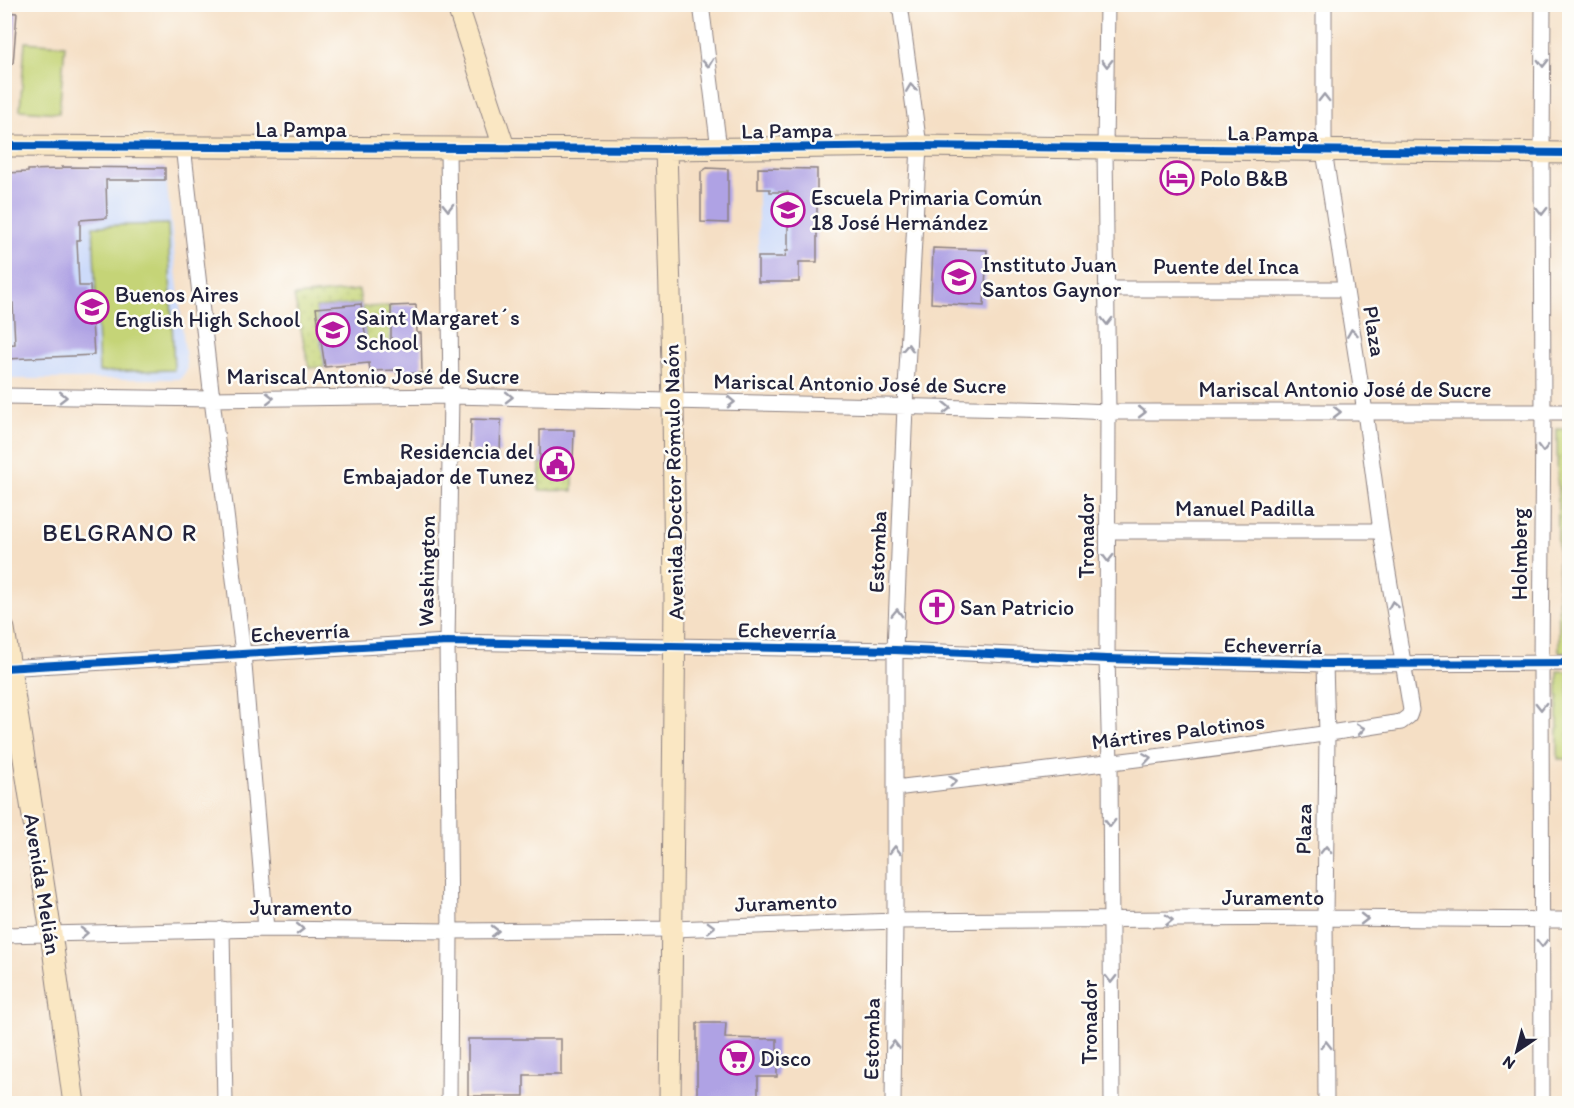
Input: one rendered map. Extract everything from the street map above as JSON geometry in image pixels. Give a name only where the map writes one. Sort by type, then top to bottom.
[{"type":"street","points":[[457,4],[504,147]]},
{"type":"street","points":[[701,4],[719,149]]},
{"type":"street","name":"Estomba","points":[[893,1104],[895,650],[919,146],[900,4]]},
{"type":"street","name":"Tronador","points":[[1107,4],[1105,148],[1108,412],[1107,659],[1110,763],[1112,1104]]},
{"type":"street","name":"Plaza","points":[[1324,4],[1324,151],[1402,663]]},
{"type":"street","name":"Holmberg","points":[[1542,1104],[1543,4]]},
{"type":"street","name":"La Pampa","points":[[4,146],[719,149],[919,146],[1569,153]]},
{"type":"street","points":[[183,146],[243,653],[266,929]]},
{"type":"street","name":"Washington","points":[[448,148],[451,396],[447,642],[449,1104]]},
{"type":"street","name":"Avenida Doctor Rómulo Naón","points":[[666,149],[673,401],[676,646],[670,1104]]},
{"type":"street","name":"Puente del Inca","points":[[1107,289],[1345,289]]},
{"type":"street","name":"Mariscal Antonio José de Sucre","points":[[4,396],[212,399],[451,396],[1108,412],[1569,412]]},
{"type":"street","name":"Manuel Padilla","points":[[1108,531],[1381,531]]},
{"type":"street","name":"Avenida Melián","points":[[4,629],[7,668],[51,933],[74,1104]]},
{"type":"street","name":"Echeverría","points":[[7,668],[447,642],[895,650],[1107,659],[1325,664],[1569,663]]},
{"type":"street","name":"Mártires Palotinos","points":[[895,788],[1110,763],[1401,722],[1409,716],[1411,710],[1402,663]]},
{"type":"street","name":"Plaza","points":[[1325,664],[1327,734],[1326,1104]]},
{"type":"street","name":"Juramento","points":[[4,934],[222,929],[450,931],[672,929],[895,921],[1325,918],[1569,920]]},
{"type":"street","points":[[222,929],[225,1104]]},
{"type":"shaded area","name":"Buenos Aires English High School","points":[[62,167],[165,168],[187,370],[180,379],[5,379],[4,244],[66,241]]},
{"type":"shaded area","name":"Escuela Primaria Común 18 José Hernández","points":[[758,168],[817,169],[817,262],[799,262],[758,282]]},
{"type":"green space","points":[[25,42],[65,45],[59,113],[20,110]]},
{"type":"green space","points":[[168,224],[174,370],[99,372],[93,226]]},
{"type":"green space","points":[[359,290],[361,304],[316,308],[325,367],[309,368],[294,296]]},
{"type":"green space","points":[[391,306],[391,347],[367,350],[362,307]]},
{"type":"green space","points":[[1557,429],[1569,429],[1569,652],[1559,652]]},
{"type":"green space","points":[[540,463],[573,464],[573,491],[539,490]]},
{"type":"green space","points":[[1558,671],[1569,671],[1569,759],[1558,759]]},
{"type":"building","points":[[4,12],[17,13],[13,64],[4,64]]},
{"type":"building","points":[[62,167],[165,168],[165,180],[106,180],[107,218],[80,220],[80,240],[77,240],[79,286],[90,286],[94,355],[7,359],[5,345],[15,344],[13,303],[4,304],[4,290],[6,290],[4,173],[62,169]]},
{"type":"building","points":[[707,168],[728,169],[728,223],[701,222],[701,172]]},
{"type":"building","name":"Escuela Primaria Común 18 José Hernández","points":[[758,168],[817,169],[817,262],[799,262],[799,282],[758,282],[758,257],[785,257],[788,251],[788,192],[758,189]]},
{"type":"building","name":"Instituto Juan Santos Gaynor","points":[[933,248],[987,250],[984,306],[931,303]]},
{"type":"building","points":[[361,304],[367,347],[391,347],[391,306],[416,305],[417,333],[421,333],[422,373],[397,374],[397,370],[370,371],[369,363],[325,367],[316,308]]},
{"type":"building","points":[[471,419],[501,420],[500,453],[470,452]]},
{"type":"building","points":[[540,430],[574,430],[573,464],[540,463]]},
{"type":"building","name":"Disco","points":[[697,1023],[726,1023],[725,1038],[777,1039],[777,1077],[758,1077],[758,1100],[697,1100]]},
{"type":"building","points":[[468,1039],[561,1039],[561,1075],[524,1075],[524,1096],[468,1096]]},
{"type":"cycle path","points":[[4,146],[666,149],[919,146],[1570,153]]},
{"type":"cycle path","points":[[4,668],[447,642],[895,650],[1107,659],[1325,664],[1570,663]]},
{"type":"place","name":"Polo B&B","points":[[1177,178]]},
{"type":"place","name":"Escuela Primaria Común 18 José Hernández","points":[[788,210]]},
{"type":"place","name":"Instituto Juan Santos Gaynor","points":[[959,277]]},
{"type":"place","name":"Buenos Aires English High School","points":[[92,307]]},
{"type":"place","name":"Saint Margaret´s School","points":[[333,330]]},
{"type":"place","name":"Residencia del Embajador de Tunez","points":[[557,464]]},
{"type":"place","name":"San Patricio","points":[[937,607]]},
{"type":"place","name":"Disco","points":[[737,1058]]},
{"type":"district","name":"BELGRANO R","points":[[120,533]]}]
